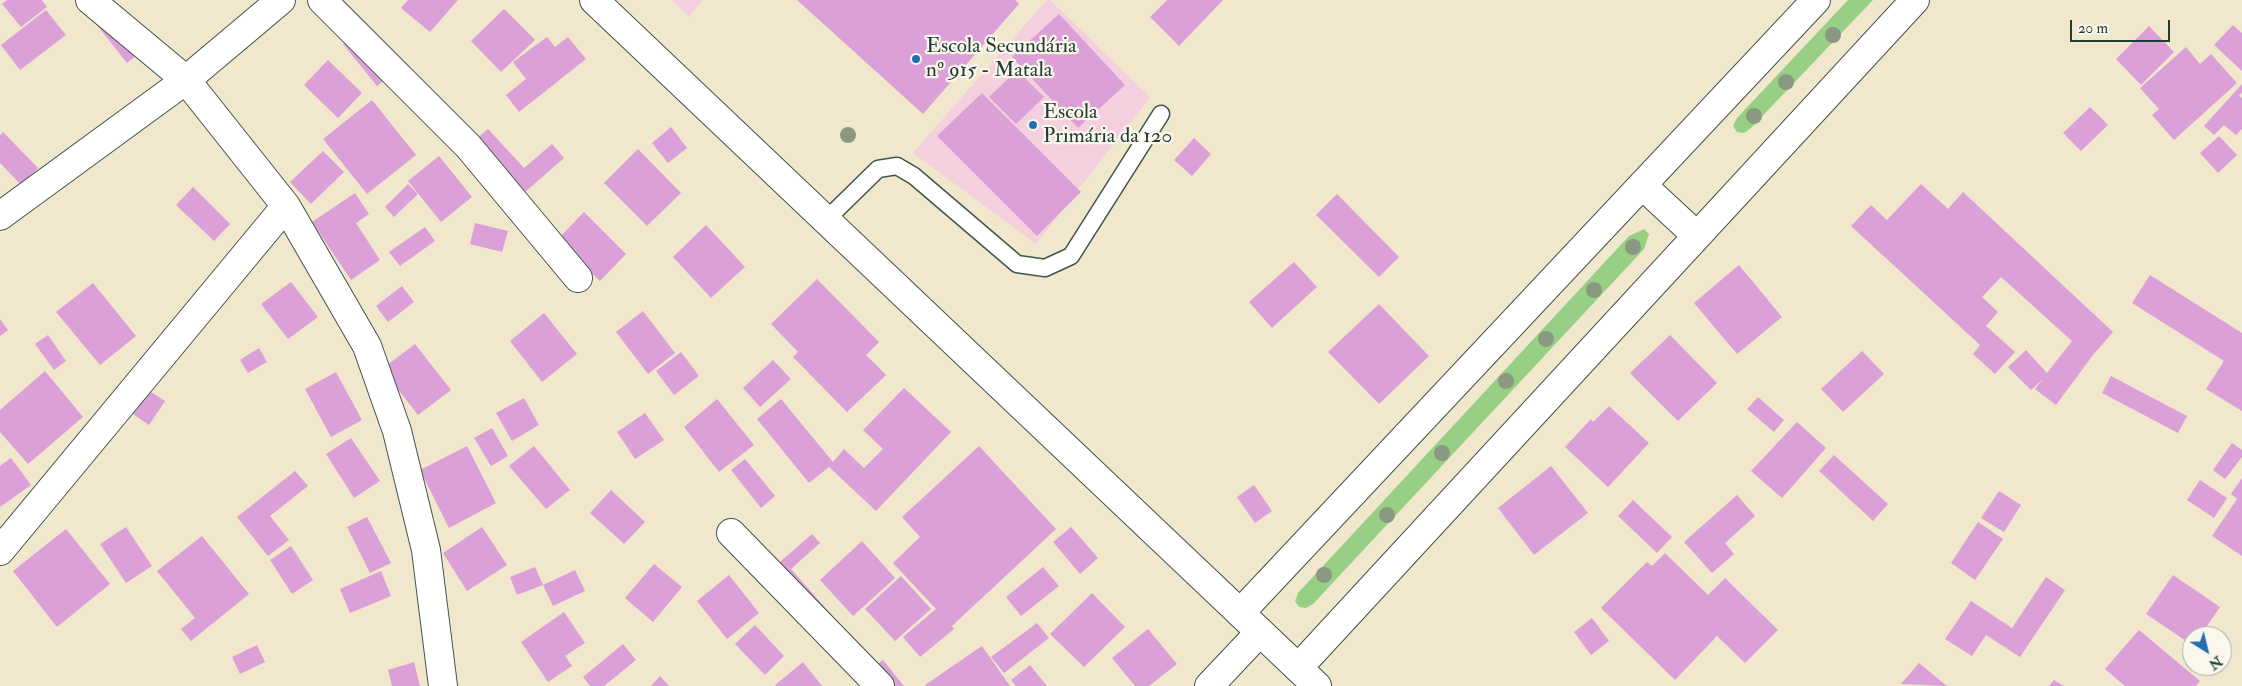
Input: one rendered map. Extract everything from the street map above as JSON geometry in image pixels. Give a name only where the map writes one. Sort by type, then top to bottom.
[{"type":"street","points":[[90,0],[186,80],[286,206],[367,346],[397,431],[426,550],[444,686]]},
{"type":"street","points":[[0,216],[186,80],[281,0]]},
{"type":"street","points":[[322,0],[468,146],[578,278]]},
{"type":"street","points":[[594,0],[1307,677],[1697,236],[1915,0]]},
{"type":"street","points":[[1240,613],[1816,0]]},
{"type":"street","points":[[1642,185],[1697,236]]},
{"type":"street","points":[[0,551],[286,206]]},
{"type":"street","points":[[731,533],[880,686]]},
{"type":"street","points":[[1208,686],[1260,632]]},
{"type":"lane","points":[[826,220],[878,168],[897,166],[914,176],[1017,264],[1045,268],[1071,256],[1161,114]]},
{"type":"shaded area","points":[[672,0],[702,0],[689,17]]},
{"type":"shaded area","name":"Escola Primária da 120","points":[[1047,0],[1050,0],[1150,97],[1036,244],[913,153]]},
{"type":"green space","points":[[1848,0],[1873,0],[1751,128],[1744,133],[1737,132],[1733,126],[1737,118]]},
{"type":"green space","points":[[1644,229],[1649,234],[1644,249],[1313,604],[1306,608],[1299,607],[1295,601],[1298,593],[1629,236]]},
{"type":"building","points":[[7,0],[42,0],[47,7],[21,27],[2,4]]},
{"type":"building","points":[[77,0],[110,0],[147,47],[127,63]]},
{"type":"building","points":[[408,0],[458,0],[430,32],[401,8]]},
{"type":"building","name":"Escola Secundária nº 915 - Matala","points":[[797,0],[1015,0],[1019,4],[923,114]]},
{"type":"building","points":[[1167,0],[1223,0],[1179,46],[1150,17]]},
{"type":"building","points":[[504,9],[535,40],[501,72],[471,41]]},
{"type":"building","points":[[46,10],[66,35],[20,70],[1,45]]},
{"type":"building","points":[[1059,14],[1125,85],[1078,128],[1012,57]]},
{"type":"building","points":[[366,25],[400,67],[377,86],[343,44]]},
{"type":"building","points":[[2233,25],[2242,33],[2242,71],[2214,45]]},
{"type":"building","points":[[2149,26],[2174,52],[2141,85],[2116,59]]},
{"type":"building","points":[[547,37],[555,47],[568,37],[586,59],[519,112],[506,95],[526,79],[513,62]]},
{"type":"building","points":[[2186,47],[2200,64],[2211,54],[2237,83],[2174,140],[2152,115],[2159,109],[2140,88]]},
{"type":"building","points":[[328,60],[362,93],[338,118],[304,85]]},
{"type":"building","points":[[1017,70],[1044,97],[1016,124],[989,97]]},
{"type":"building","points":[[2242,84],[2242,92],[2239,96],[2242,98],[2242,129],[2236,135],[2224,125],[2214,135],[2204,126]]},
{"type":"building","points":[[982,93],[1081,192],[1037,236],[937,136]]},
{"type":"building","points":[[372,100],[416,155],[367,194],[323,139]]},
{"type":"building","points":[[2090,107],[2108,125],[2081,151],[2063,133]]},
{"type":"building","points":[[671,127],[687,148],[668,163],[652,143]]},
{"type":"building","points":[[488,129],[524,168],[552,144],[564,158],[509,206],[461,152]]},
{"type":"building","points":[[3,132],[38,168],[21,185],[0,163],[0,135]]},
{"type":"building","points":[[2219,136],[2237,155],[2218,173],[2200,153]]},
{"type":"building","points":[[1194,138],[1211,154],[1192,176],[1174,160]]},
{"type":"building","points":[[638,149],[681,193],[647,226],[604,183]]},
{"type":"building","points":[[323,151],[344,172],[311,204],[290,182]]},
{"type":"building","points":[[439,156],[472,197],[441,222],[408,181]]},
{"type":"building","points":[[408,184],[418,194],[394,217],[385,207]]},
{"type":"building","points":[[1921,184],[1948,209],[1963,192],[2113,332],[2093,355],[2056,405],[2035,389],[2043,379],[2031,390],[2008,367],[2026,350],[2047,373],[2072,341],[2001,277],[1982,297],[1998,312],[1986,326],[2015,352],[1995,374],[1973,354],[1980,345],[1851,226],[1871,205],[1887,220]]},
{"type":"building","points":[[193,187],[230,224],[214,241],[176,205]]},
{"type":"building","points":[[355,193],[369,214],[356,223],[380,260],[351,280],[312,222]]},
{"type":"building","points":[[1337,194],[1399,257],[1379,277],[1316,215]]},
{"type":"building","points":[[584,212],[626,254],[600,281],[557,240]]},
{"type":"building","points":[[475,223],[508,231],[502,252],[470,244]]},
{"type":"building","points":[[706,225],[745,267],[711,298],[673,257]]},
{"type":"building","points":[[425,227],[435,241],[400,266],[389,252]]},
{"type":"building","points":[[1294,262],[1317,287],[1272,328],[1249,302]]},
{"type":"building","points":[[1739,265],[1782,317],[1737,354],[1694,303]]},
{"type":"building","points":[[2150,275],[2242,333],[2242,411],[2206,389],[2224,361],[2132,303]]},
{"type":"building","points":[[817,279],[879,342],[866,355],[886,375],[847,412],[793,357],[798,352],[771,324]]},
{"type":"building","points":[[291,282],[318,317],[288,339],[261,304]]},
{"type":"building","points":[[93,283],[136,336],[100,365],[56,312]]},
{"type":"building","points":[[402,286],[414,302],[388,322],[376,306]]},
{"type":"building","points":[[1379,304],[1429,356],[1379,404],[1328,352]]},
{"type":"building","points":[[643,311],[675,353],[648,374],[616,332]]},
{"type":"building","points":[[544,313],[577,354],[542,382],[510,341]]},
{"type":"building","points":[[0,319],[8,330],[0,336]]},
{"type":"building","points":[[48,335],[66,361],[54,370],[35,344]]},
{"type":"building","points":[[1670,335],[1717,383],[1678,421],[1630,373]]},
{"type":"building","points":[[415,344],[451,390],[418,415],[382,369]]},
{"type":"building","points":[[259,348],[267,362],[248,373],[240,360]]},
{"type":"building","points":[[1862,351],[1884,374],[1843,412],[1821,389]]},
{"type":"building","points":[[681,352],[699,376],[674,395],[656,371]]},
{"type":"building","points":[[773,360],[791,379],[760,407],[743,388]]},
{"type":"building","points":[[45,371],[83,417],[28,464],[0,432],[0,410]]},
{"type":"building","points":[[336,372],[362,420],[331,437],[305,389]]},
{"type":"building","points":[[2111,376],[2187,416],[2178,433],[2102,393]]},
{"type":"building","points":[[904,388],[951,432],[876,511],[829,467],[809,483],[757,419],[781,399],[833,462],[844,449],[864,468],[883,449],[863,430]]},
{"type":"building","points":[[148,390],[165,401],[149,425],[133,414]]},
{"type":"building","points":[[1758,397],[1784,420],[1774,432],[1747,409]]},
{"type":"building","points":[[524,398],[539,425],[512,441],[496,413]]},
{"type":"building","points":[[717,399],[754,445],[719,472],[684,427]]},
{"type":"building","points":[[1609,406],[1649,443],[1608,487],[1565,447],[1591,419],[1593,422]]},
{"type":"building","points":[[645,413],[664,440],[635,459],[617,432]]},
{"type":"building","points":[[1797,422],[1826,448],[1782,498],[1751,471]]},
{"type":"building","points":[[492,428],[508,456],[491,466],[474,438]]},
{"type":"building","points":[[351,438],[380,481],[354,498],[326,454]]},
{"type":"building","points":[[2232,443],[2242,450],[2242,457],[2225,479],[2213,470]]},
{"type":"building","points":[[467,446],[496,503],[449,528],[420,470]]},
{"type":"building","points":[[534,446],[570,490],[546,509],[509,466]]},
{"type":"building","points":[[979,446],[1056,529],[952,626],[954,629],[920,657],[903,637],[936,609],[893,563],[920,537],[902,517]]},
{"type":"building","points":[[1834,455],[1888,504],[1873,521],[1819,471]]},
{"type":"building","points":[[11,458],[31,485],[0,507],[0,466]]},
{"type":"building","points":[[745,459],[775,496],[761,508],[731,470]]},
{"type":"building","points":[[1551,466],[1588,513],[1534,555],[1498,508]]},
{"type":"building","points":[[295,471],[308,486],[270,516],[289,540],[268,556],[237,517]]},
{"type":"building","points":[[2242,478],[2242,556],[2212,536],[2237,499],[2231,494]]},
{"type":"building","points":[[2200,480],[2227,498],[2214,518],[2187,500]]},
{"type":"building","points":[[1254,485],[1272,511],[1255,523],[1237,497]]},
{"type":"building","points":[[611,490],[645,522],[624,544],[590,513]]},
{"type":"building","points":[[1999,491],[2021,505],[2004,532],[1981,518]]},
{"type":"building","points":[[1737,495],[1755,516],[1725,543],[1734,554],[1712,573],[1684,542]]},
{"type":"building","points":[[1633,500],[1672,537],[1657,553],[1618,516]]},
{"type":"building","points":[[367,517],[391,563],[370,573],[347,527]]},
{"type":"building","points":[[1978,522],[2003,539],[1975,580],[1951,563]]},
{"type":"building","points":[[126,527],[152,566],[126,583],[100,544]]},
{"type":"building","points":[[482,527],[507,565],[467,591],[443,553]]},
{"type":"building","points":[[1071,527],[1098,558],[1080,574],[1053,542]]},
{"type":"building","points":[[66,529],[110,584],[57,627],[13,571]]},
{"type":"building","points":[[812,534],[820,543],[791,569],[853,639],[837,654],[765,575]]},
{"type":"building","points":[[202,536],[249,594],[191,641],[181,629],[195,618],[157,571]]},
{"type":"building","points":[[862,541],[895,578],[853,616],[820,580]]},
{"type":"building","points":[[291,546],[313,580],[292,594],[270,560]]},
{"type":"building","points":[[1665,553],[1708,595],[1725,578],[1778,630],[1745,663],[1717,636],[1675,680],[1601,608],[1647,562],[1652,566]]},
{"type":"building","points":[[654,564],[682,587],[653,622],[625,598]]},
{"type":"building","points":[[535,567],[543,585],[517,595],[510,577]]},
{"type":"building","points":[[1043,567],[1059,586],[1021,616],[1006,597]]},
{"type":"building","points":[[575,570],[585,591],[553,606],[543,585]]},
{"type":"building","points":[[381,571],[391,596],[350,613],[340,589]]},
{"type":"building","points":[[729,575],[759,613],[727,639],[697,601]]},
{"type":"building","points":[[2173,575],[2220,607],[2207,626],[2182,626],[2182,638],[2146,614]]},
{"type":"building","points":[[901,576],[931,609],[895,641],[865,609]]},
{"type":"building","points":[[2046,577],[2065,590],[2020,657],[1986,635],[1972,656],[1945,639],[1971,601],[2012,628]]},
{"type":"building","points":[[1092,593],[1125,627],[1084,667],[1050,634]]},
{"type":"building","points":[[564,612],[585,643],[565,656],[572,666],[548,682],[521,642]]},
{"type":"building","points":[[1592,618],[1609,641],[1591,655],[1574,632]]},
{"type":"building","points":[[1037,623],[1049,638],[1004,673],[991,657]]},
{"type":"building","points":[[755,625],[784,656],[765,675],[735,644]]},
{"type":"building","points":[[1148,629],[1177,664],[1149,686],[1135,686],[1112,658]]},
{"type":"building","points":[[2139,630],[2182,666],[2182,676],[2194,676],[2200,681],[2196,686],[2125,686],[2105,669]]},
{"type":"building","points":[[623,644],[636,660],[604,686],[590,686],[583,677]]},
{"type":"building","points":[[257,645],[265,662],[240,674],[232,657]]},
{"type":"building","points":[[982,646],[1010,686],[925,685]]},
{"type":"building","points":[[883,660],[904,686],[874,686],[865,674]]},
{"type":"building","points":[[414,662],[420,686],[392,686],[388,670]]},
{"type":"building","points":[[803,662],[822,686],[775,685]]},
{"type":"building","points":[[1919,663],[1947,686],[1901,684]]},
{"type":"building","points":[[1030,665],[1047,686],[1016,686],[1011,680]]},
{"type":"building","points":[[660,676],[669,686],[651,686]]},
{"type":"building","points":[[2054,680],[2064,686],[2049,686]]},
{"type":"place","name":"Escola Secundária nº 915 - Matala","points":[[916,59]]},
{"type":"place","name":"Escola Primária da 120","points":[[1033,125]]}]
